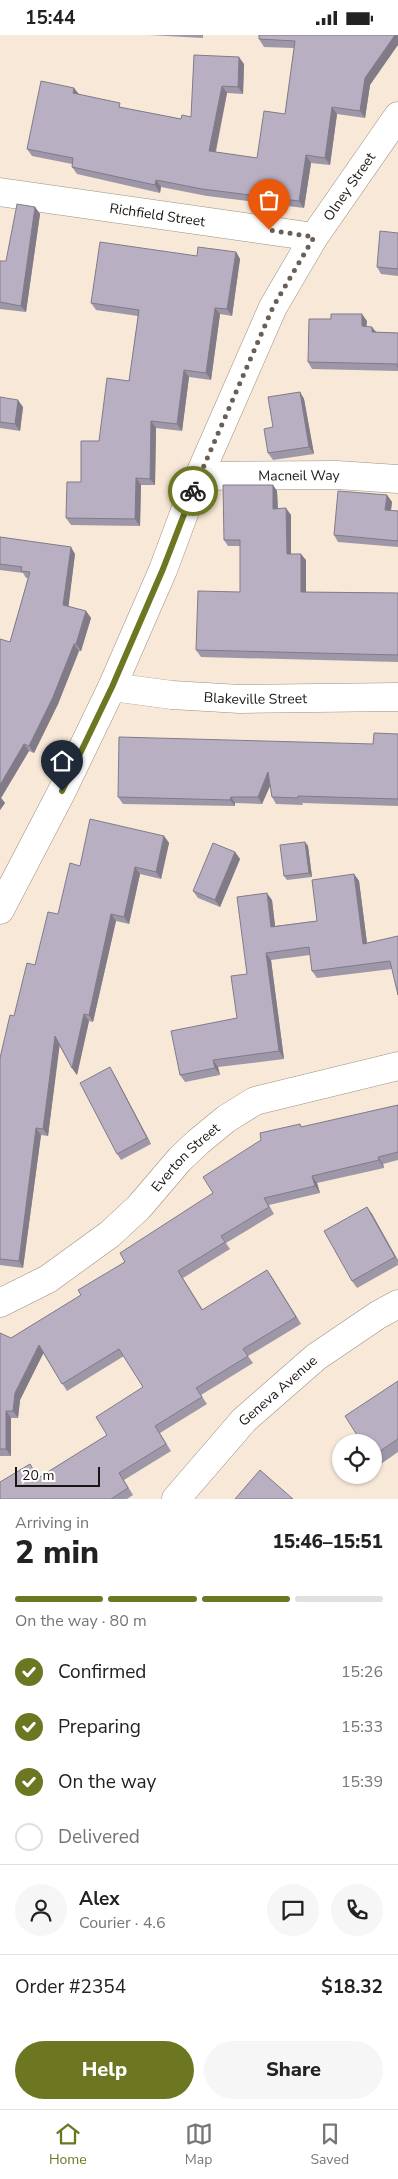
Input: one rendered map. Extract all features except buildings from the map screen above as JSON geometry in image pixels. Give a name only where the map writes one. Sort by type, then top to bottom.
[{"type":"street","name":"Olney Street","points":[[0,910],[62,791],[112,687],[273,307],[314,237],[398,115]]},
{"type":"street","name":"Richfield Street","points":[[0,192],[314,237]]},
{"type":"street","name":"Macneil Way","points":[[200,476],[338,475],[398,479]]},
{"type":"street","name":"Blakeville Street","points":[[112,687],[172,695],[240,699],[398,697]]},
{"type":"street","name":"Everton Street","points":[[0,1303],[48,1279],[110,1234],[139,1207],[198,1141],[226,1119],[255,1101],[398,1066]]},
{"type":"street","name":"Geneva Avenue","points":[[176,1499],[244,1420],[316,1357],[378,1315],[398,1304]]},
{"type":"way so far","points":[[193,491],[273,307],[314,237],[269,230]]},
{"type":"route","points":[[62,791],[112,687],[163,569],[193,491]]}]
